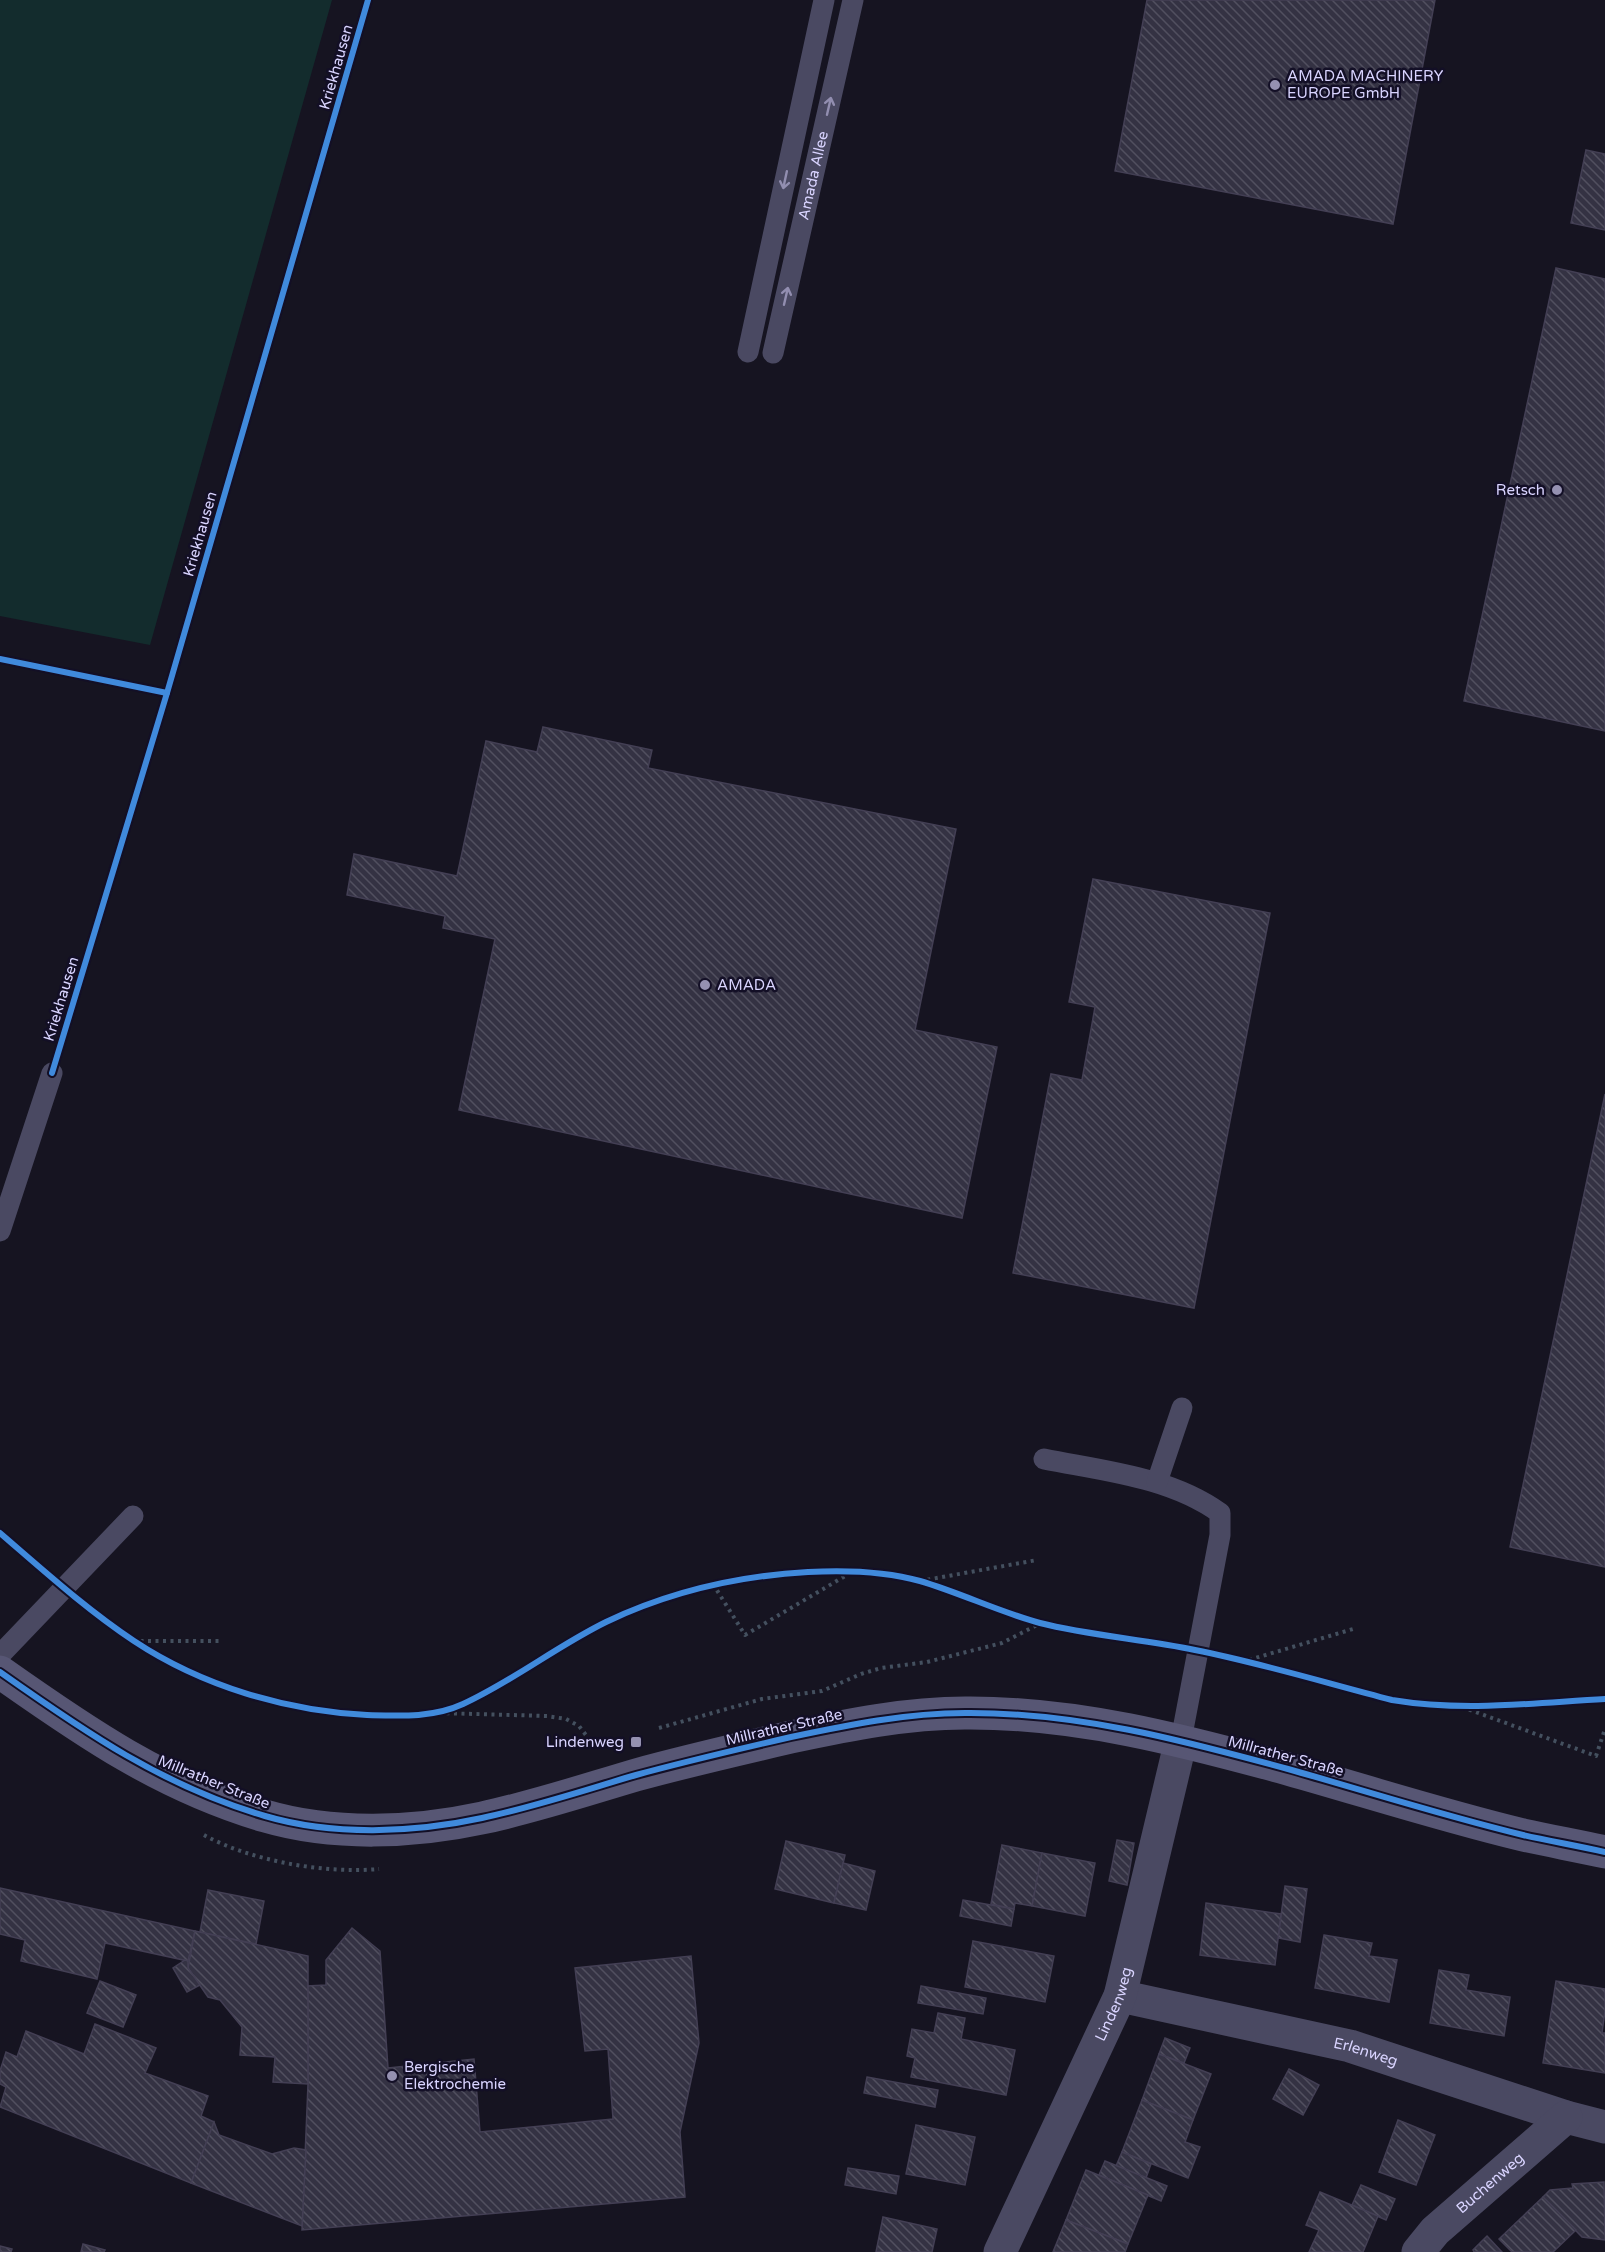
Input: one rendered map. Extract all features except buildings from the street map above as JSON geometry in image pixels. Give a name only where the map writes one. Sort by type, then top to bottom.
[{"type":"main road","name":"Millrather Straße","points":[[0,1672],[83,1731],[131,1760],[178,1783],[267,1817],[325,1827],[421,1828],[482,1818],[729,1751],[867,1721],[962,1713],[1020,1714],[1084,1722],[1181,1740],[1474,1822],[1605,1852]]},
{"type":"street","name":"Lindenweg","points":[[1000,2252],[1120,1996],[1181,1740]]},
{"type":"street","name":"Erlenweg","points":[[1120,1996],[1350,2046],[1566,2117],[1605,2127]]},
{"type":"street","name":"Buchenweg","points":[[1418,2252],[1435,2231],[1566,2117]]},
{"type":"lane","name":"Amada Allee","points":[[748,352],[824,0]]},
{"type":"lane","name":"Amada Allee","points":[[773,353],[853,0]]},
{"type":"lane","points":[[0,1231],[52,1073]]},
{"type":"lane","points":[[1157,1482],[1182,1407]]},
{"type":"lane","points":[[1044,1459],[1157,1482],[1204,1502],[1220,1513],[1220,1534],[1181,1740]]},
{"type":"lane","points":[[0,1655],[133,1516]]},
{"type":"path","points":[[920,1581],[1037,1560]]},
{"type":"path","points":[[842,1572],[864,1573]]},
{"type":"path","points":[[712,1584],[745,1635],[852,1572]]},
{"type":"path","points":[[909,1579],[939,1588]]},
{"type":"path","points":[[702,1587],[724,1582]]},
{"type":"path","points":[[1030,1620],[1052,1625]]},
{"type":"path","points":[[651,1731],[762,1699],[822,1691],[881,1668],[927,1662],[1002,1643],[1041,1623]]},
{"type":"path","points":[[1242,1662],[1353,1629]]},
{"type":"path","points":[[125,1634],[152,1651]]},
{"type":"path","points":[[134,1641],[220,1641]]},
{"type":"path","points":[[1197,1650],[1254,1665]]},
{"type":"path","points":[[439,1713],[461,1705]]},
{"type":"path","points":[[1452,1707],[1486,1706]]},
{"type":"path","points":[[1462,1707],[1596,1756],[1605,1729]]},
{"type":"path","points":[[429,1713],[548,1716],[566,1719],[579,1726],[595,1747],[606,1744]]},
{"type":"path","points":[[196,1832],[226,1848],[273,1859],[316,1867],[360,1871],[382,1868]]},
{"type":"green space","points":[[0,0],[332,0],[150,645],[0,616]]},
{"type":"cycle path","name":"Kriekhausen","points":[[52,1073],[167,693],[368,0]]},
{"type":"cycle path","points":[[0,659],[167,693]]},
{"type":"cycle path","points":[[0,1533],[99,1616],[160,1657],[216,1683],[246,1693],[276,1702],[337,1713],[404,1716],[452,1709],[500,1685],[588,1631],[654,1602],[704,1587],[756,1577],[836,1571],[878,1573],[920,1581],[1040,1623],[1220,1655],[1392,1700],[1419,1704],[1472,1706],[1605,1699]]},
{"type":"cycle path","points":[[0,1672],[94,1736],[159,1773],[228,1804],[265,1816],[318,1827],[373,1830],[456,1823],[521,1809],[655,1770],[791,1737],[899,1717],[965,1713],[1047,1717],[1168,1738],[1288,1769],[1493,1828],[1605,1852]]},
{"type":"place","name":"AMADA MACHINERY EUROPE GmbH","points":[[1275,85]]},
{"type":"place","name":"Retsch","points":[[1557,490]]},
{"type":"place","name":"AMADA","points":[[705,985]]},
{"type":"place","name":"Lindenweg","points":[[636,1742]]},
{"type":"place","name":"Bergische Elektrochemie","points":[[392,2076]]}]
